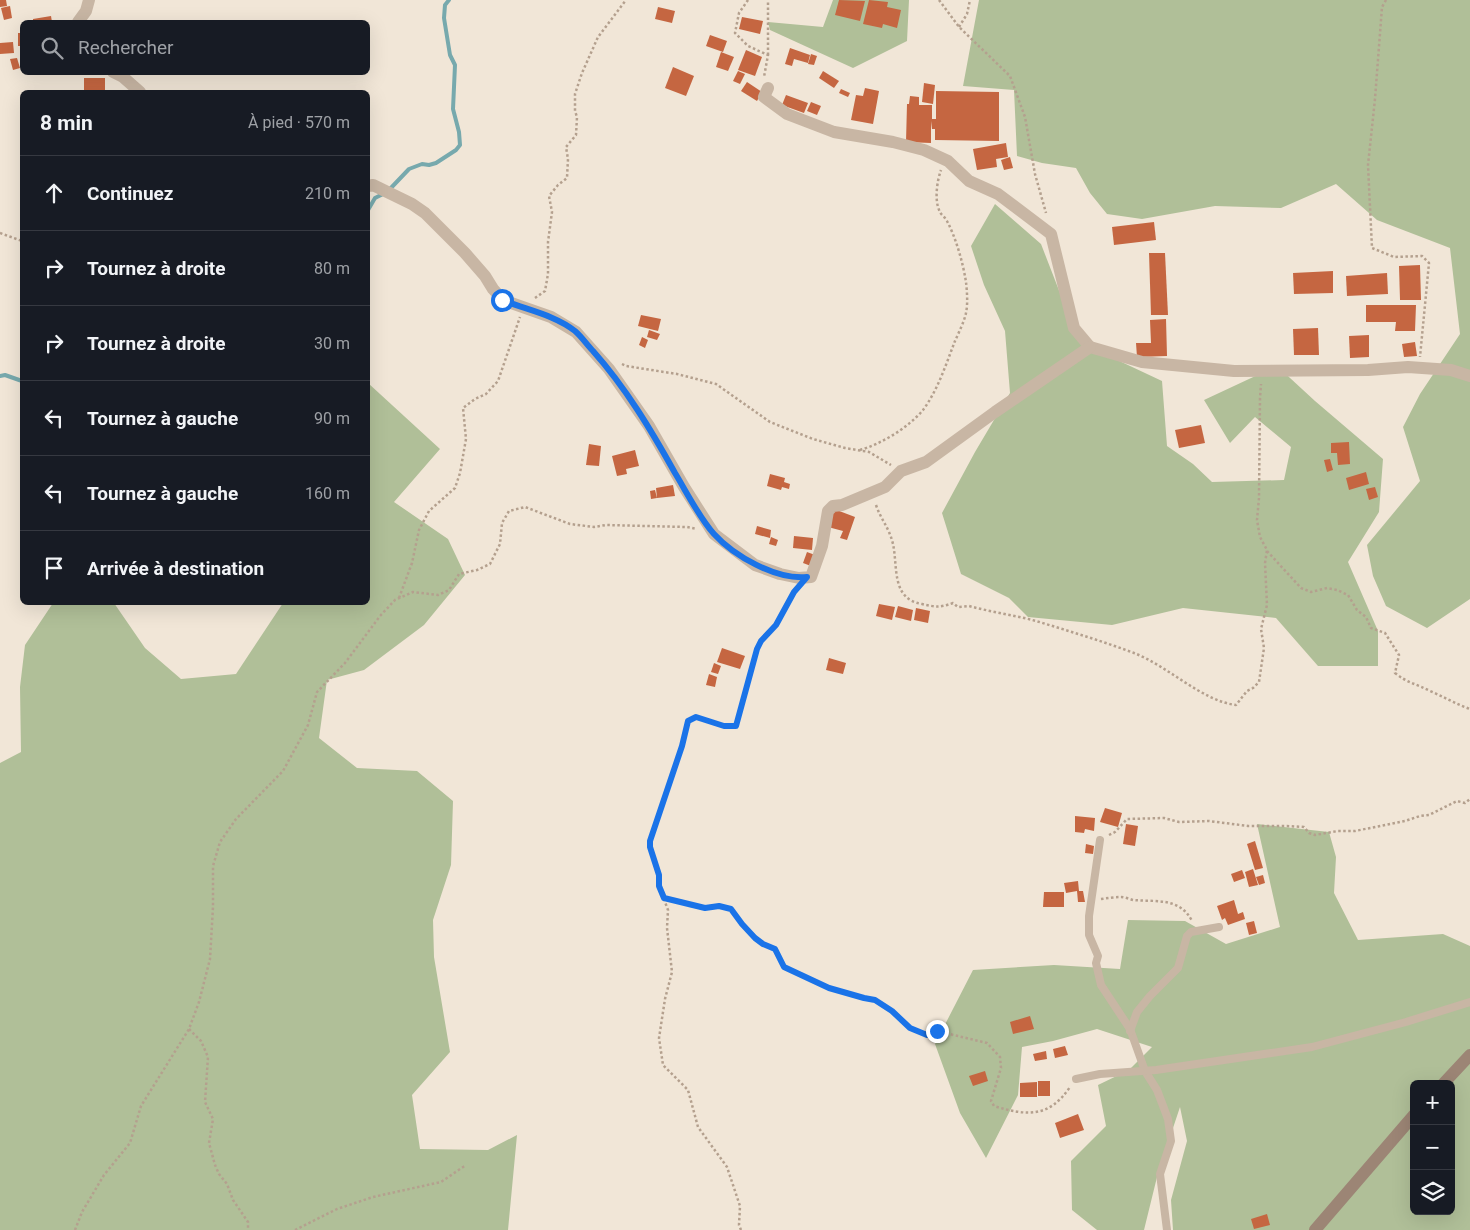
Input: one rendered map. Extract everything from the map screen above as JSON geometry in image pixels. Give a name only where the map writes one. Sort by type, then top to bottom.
[{"type":"street","points":[[79,20],[86,11],[89,0]]},
{"type":"street","points":[[119,75],[138,90]]},
{"type":"street","points":[[768,88],[764,97],[787,114],[834,132],[916,148],[945,160],[969,182],[998,194],[1051,234],[1074,328],[1090,347],[1142,362],[1234,370],[1419,368],[1451,370],[1470,376]]},
{"type":"street","points":[[370,186],[373,185],[412,204],[424,213],[465,252],[502,300],[551,317],[576,332],[609,369],[649,426],[684,488],[714,534],[755,565],[780,574],[800,578],[812,577],[822,546],[828,511],[833,506],[842,505],[885,487],[901,471],[926,462],[1090,347]]},
{"type":"street","points":[[1451,370],[1470,366]]},
{"type":"street","points":[[1447,1080],[1470,1055]]},
{"type":"street","points":[[1314,1230],[1410,1120]]},
{"type":"lane","points":[[1100,840],[1089,916],[1089,935],[1098,956],[1096,963],[1101,985],[1130,1031],[1145,1071],[1157,1090],[1168,1119],[1171,1140],[1160,1174],[1167,1230]]},
{"type":"lane","points":[[1130,1031],[1137,1012],[1178,968],[1187,936],[1191,932],[1219,927]]},
{"type":"lane","points":[[1076,1079],[1100,1074],[1145,1071],[1312,1047],[1406,1022],[1470,1002]]},
{"type":"path","points":[[748,0],[739,13],[735,33],[748,46],[768,55]]},
{"type":"path","points":[[768,0],[768,55],[764,77],[768,88]]},
{"type":"path","points":[[939,0],[959,27],[1010,76],[1025,117],[1035,174],[1051,234]]},
{"type":"path","points":[[959,27],[967,14],[970,0]]},
{"type":"path","points":[[1382,0],[1368,165],[1372,248],[1394,257],[1422,256],[1429,263],[1419,368]]},
{"type":"path","points":[[1382,8],[1386,0]]},
{"type":"path","points":[[860,450],[877,446],[884,439],[895,434],[911,422],[923,410],[932,396],[967,312],[966,283],[960,257],[937,201],[938,178],[945,160]]},
{"type":"path","points":[[0,234],[20,240]]},
{"type":"path","points":[[619,362],[626,366],[677,374],[716,384],[770,422],[813,439],[869,452],[901,471]]},
{"type":"path","points":[[1263,370],[1260,398],[1257,520],[1260,536],[1267,550],[1301,588],[1311,592],[1327,588],[1348,595],[1357,610],[1366,616],[1371,628],[1385,633],[1399,655],[1395,673],[1404,681],[1430,691],[1454,704],[1470,709]]},
{"type":"path","points":[[885,487],[875,500],[881,518],[888,527],[893,545],[897,580],[902,592],[913,603],[940,608],[953,603],[958,607],[968,606],[1035,621],[1101,642],[1136,654],[1224,704],[1236,705],[1247,691],[1259,682],[1264,648],[1261,629],[1267,605],[1265,563],[1267,550]]},
{"type":"path","points":[[75,1230],[82,1212],[104,1174],[130,1143],[142,1106],[189,1029],[199,1002],[210,959],[213,866],[220,842],[236,819],[283,771],[308,725],[317,692],[346,662],[380,616],[395,600],[413,592],[438,595],[449,590],[459,574],[477,570],[490,564],[500,544],[502,523],[509,511],[525,507],[570,524],[594,527],[606,525],[687,527],[714,534]]},
{"type":"path","points":[[741,1230],[739,1225],[740,1206],[727,1167],[698,1127],[688,1090],[664,1065],[659,1038],[665,999],[672,972],[666,928],[668,910],[659,886],[659,875],[650,847],[650,841],[682,746],[688,721],[696,717],[724,726],[736,726],[757,649],[761,641],[776,625],[794,592],[807,577]]},
{"type":"path","points":[[1100,840],[1115,832],[1127,819],[1135,818],[1164,818],[1179,822],[1209,821],[1248,826],[1287,826],[1304,828],[1309,833],[1315,835],[1338,831],[1356,831],[1429,815],[1456,801],[1465,802],[1470,799]]},
{"type":"path","points":[[1091,900],[1121,897],[1132,900],[1162,900],[1179,905],[1189,914],[1193,923],[1191,932]]},
{"type":"path","points":[[664,898],[705,908],[719,906],[731,909],[755,938],[775,949],[784,967],[829,988],[875,1000],[892,1011],[910,1028],[927,1035],[937,1031],[987,1043],[1000,1057],[1001,1068],[991,1101],[994,1106],[1018,1113],[1030,1113],[1053,1107],[1076,1079]]},
{"type":"path","points":[[189,1029],[201,1041],[208,1057],[206,1102],[213,1119],[209,1143],[215,1165],[227,1184],[233,1200],[248,1222],[248,1230]]},
{"type":"path","points":[[295,1230],[337,1210],[373,1198],[441,1182],[466,1165]]},
{"type":"green space","points":[[833,0],[909,0],[907,41],[853,68],[770,30],[768,22],[823,27]]},
{"type":"green space","points":[[979,0],[1470,0],[1470,599],[1427,628],[1386,606],[1373,576],[1367,545],[1420,481],[1403,427],[1420,394],[1460,334],[1450,248],[1377,220],[1336,184],[1281,208],[1215,206],[1142,219],[1107,214],[1090,193],[1076,168],[1042,163],[1017,156],[1014,90],[963,86]]},
{"type":"green space","points":[[995,204],[1041,244],[1079,342],[1162,381],[1167,446],[1193,464],[1212,482],[1284,480],[1291,447],[1255,417],[1230,443],[1204,400],[1277,366],[1383,459],[1379,512],[1348,562],[1378,631],[1378,666],[1318,666],[1276,618],[1183,608],[1112,625],[1028,617],[1009,598],[961,574],[942,513],[1010,393],[1005,331],[984,285],[971,246]]},
{"type":"green space","points":[[370,385],[440,449],[394,502],[448,539],[465,575],[424,625],[364,670],[327,680],[319,738],[357,768],[417,771],[453,801],[451,865],[433,920],[434,957],[450,1052],[412,1095],[420,1149],[488,1150],[517,1135],[508,1230],[0,1230],[0,763],[21,752],[20,687],[25,645],[52,605],[115,605],[145,648],[181,679],[236,674],[282,605],[370,605]]},
{"type":"green space","points":[[1257,824],[1329,832],[1336,857],[1334,893],[1358,940],[1443,934],[1470,946],[1470,1230],[1173,1230],[1171,1200],[1187,1141],[1180,1107],[1158,1173],[1144,1230],[1097,1230],[1072,1210],[1071,1161],[1106,1126],[1098,1085],[1129,1070],[1152,1047],[1097,1029],[1022,1047],[1018,1095],[986,1158],[960,1113],[935,1044],[973,970],[1054,965],[1120,969],[1128,920],[1185,921],[1226,944],[1280,927]]},
{"type":"building","points":[[0,0],[6,0],[7,6],[0,7]]},
{"type":"building","points":[[839,0],[865,1],[860,21],[835,15]]},
{"type":"building","points":[[869,0],[888,2],[887,7],[901,10],[897,28],[883,24],[882,28],[863,24]]},
{"type":"building","points":[[10,6],[12,18],[4,20],[1,8]]},
{"type":"building","points":[[658,7],[675,11],[672,23],[655,19]]},
{"type":"building","points":[[51,16],[52,20],[33,20]]},
{"type":"building","points":[[742,17],[763,21],[760,34],[739,29]]},
{"type":"building","points":[[18,33],[20,33],[20,46],[18,46]]},
{"type":"building","points":[[710,35],[727,41],[723,52],[706,46]]},
{"type":"building","points":[[13,42],[14,53],[0,54],[0,43]]},
{"type":"building","points":[[790,48],[810,55],[808,63],[794,59],[792,66],[785,64]]},
{"type":"building","points":[[746,50],[762,57],[755,76],[738,70]]},
{"type":"building","points":[[721,52],[734,57],[728,71],[716,67]]},
{"type":"building","points":[[811,54],[817,56],[814,65],[808,64]]},
{"type":"building","points":[[17,58],[20,68],[13,70],[10,59]]},
{"type":"building","points":[[673,67],[694,76],[686,96],[665,88]]},
{"type":"building","points":[[738,71],[745,74],[740,84],[733,81]]},
{"type":"building","points":[[823,71],[839,81],[834,88],[819,78]]},
{"type":"building","points":[[84,78],[105,78],[105,90],[84,90]]},
{"type":"building","points":[[747,82],[762,92],[757,101],[741,91]]},
{"type":"building","points":[[924,83],[935,85],[933,104],[922,102]]},
{"type":"building","points":[[865,88],[879,91],[873,124],[851,120],[856,95],[863,96]]},
{"type":"building","points":[[841,89],[850,93],[848,97],[839,93]]},
{"type":"building","points":[[936,91],[999,92],[999,141],[935,140],[935,129],[932,129],[931,121],[931,143],[906,142],[907,104],[909,104],[910,96],[919,97],[919,105],[932,105],[932,119],[936,119]]},
{"type":"building","points":[[786,95],[808,103],[804,113],[782,105]]},
{"type":"building","points":[[811,102],[821,106],[817,115],[807,111]]},
{"type":"building","points":[[1006,143],[1008,157],[996,159],[997,167],[977,170],[973,149]]},
{"type":"building","points":[[1010,157],[1013,168],[1004,170],[1001,160]]},
{"type":"building","points":[[1154,222],[1156,240],[1114,245],[1112,227]]},
{"type":"building","points":[[1149,253],[1165,253],[1168,315],[1151,315]]},
{"type":"building","points":[[1420,265],[1421,300],[1400,300],[1399,266]]},
{"type":"building","points":[[1333,271],[1333,293],[1294,294],[1293,273]]},
{"type":"building","points":[[1387,273],[1388,294],[1347,296],[1346,276]]},
{"type":"building","points":[[1366,305],[1416,305],[1415,331],[1395,331],[1396,322],[1366,322]]},
{"type":"building","points":[[641,315],[661,319],[658,331],[638,326]]},
{"type":"building","points":[[1166,319],[1167,356],[1137,357],[1136,343],[1151,343],[1150,320]]},
{"type":"building","points":[[1318,328],[1319,355],[1294,355],[1293,329]]},
{"type":"building","points":[[649,330],[660,334],[657,340],[647,337]]},
{"type":"building","points":[[1369,335],[1369,357],[1350,358],[1349,336]]},
{"type":"building","points":[[642,337],[648,340],[645,348],[639,345]]},
{"type":"building","points":[[1415,342],[1417,356],[1404,357],[1402,344]]},
{"type":"building","points":[[1201,425],[1205,443],[1179,448],[1175,430]]},
{"type":"building","points":[[1349,442],[1350,464],[1338,465],[1337,453],[1331,453],[1331,443]]},
{"type":"building","points":[[589,444],[601,446],[599,466],[586,465]]},
{"type":"building","points":[[635,450],[639,466],[626,469],[627,474],[617,476],[612,456]]},
{"type":"building","points":[[1330,459],[1333,470],[1327,472],[1324,460]]},
{"type":"building","points":[[1366,472],[1369,484],[1349,490],[1346,478]]},
{"type":"building","points":[[770,474],[785,478],[784,482],[790,484],[789,489],[782,487],[781,490],[767,486]]},
{"type":"building","points":[[673,485],[675,496],[657,498],[656,488]]},
{"type":"building","points":[[1375,487],[1378,497],[1369,500],[1366,489]]},
{"type":"building","points":[[655,490],[657,498],[651,499],[650,491]]},
{"type":"building","points":[[834,509],[855,517],[847,540],[840,538],[843,531],[828,527]]},
{"type":"building","points":[[757,526],[771,530],[770,538],[755,534]]},
{"type":"building","points":[[794,536],[813,538],[812,550],[793,548]]},
{"type":"building","points":[[771,537],[778,540],[776,546],[769,544]]},
{"type":"building","points":[[807,552],[815,555],[811,566],[803,563]]},
{"type":"building","points":[[879,604],[895,607],[892,620],[876,616]]},
{"type":"building","points":[[898,606],[913,610],[911,621],[895,617]]},
{"type":"building","points":[[916,608],[930,611],[928,623],[914,620]]},
{"type":"building","points":[[722,648],[745,656],[740,669],[717,662]]},
{"type":"building","points":[[829,658],[846,663],[843,674],[826,670]]},
{"type":"building","points":[[714,663],[721,666],[718,674],[711,672]]},
{"type":"building","points":[[709,674],[717,677],[715,687],[706,685]]},
{"type":"building","points":[[1105,808],[1122,813],[1118,827],[1100,822]]},
{"type":"building","points":[[1075,816],[1095,818],[1094,831],[1085,829],[1084,833],[1075,832]]},
{"type":"building","points":[[1126,824],[1138,826],[1135,846],[1123,844]]},
{"type":"building","points":[[1255,841],[1263,868],[1255,870],[1247,844]]},
{"type":"building","points":[[1086,844],[1094,846],[1093,854],[1085,853]]},
{"type":"building","points":[[1253,869],[1258,885],[1249,887],[1245,872]]},
{"type":"building","points":[[1242,870],[1245,878],[1234,882],[1231,874]]},
{"type":"building","points":[[1263,875],[1265,883],[1259,885],[1256,877]]},
{"type":"building","points":[[1078,881],[1079,891],[1083,891],[1085,902],[1078,902],[1077,891],[1066,893],[1064,883]]},
{"type":"building","points":[[1044,892],[1064,892],[1064,907],[1043,907]]},
{"type":"building","points":[[1234,900],[1238,914],[1243,912],[1245,919],[1228,925],[1225,918],[1222,920],[1217,906]]},
{"type":"building","points":[[1254,921],[1257,933],[1249,935],[1246,923]]},
{"type":"building","points":[[1030,1016],[1034,1029],[1013,1034],[1010,1022]]},
{"type":"building","points":[[1065,1046],[1068,1055],[1055,1058],[1053,1049]]},
{"type":"building","points":[[1046,1051],[1047,1059],[1035,1061],[1033,1054]]},
{"type":"building","points":[[985,1071],[988,1081],[973,1086],[969,1076]]},
{"type":"building","points":[[1038,1081],[1050,1081],[1050,1096],[1038,1096]]},
{"type":"building","points":[[1037,1082],[1037,1097],[1020,1097],[1020,1083]]},
{"type":"building","points":[[1078,1114],[1084,1130],[1060,1138],[1055,1123]]},
{"type":"building","points":[[1267,1214],[1270,1225],[1254,1229],[1251,1219]]},
{"type":"waterway","points":[[389,190],[409,169],[422,164],[436,163],[456,150],[460,145],[453,109],[455,65],[450,55],[444,18],[445,5],[449,0]]},
{"type":"waterway","points":[[370,207],[375,198],[383,194]]},
{"type":"waterway","points":[[0,376],[5,375],[20,380]]},
{"type":"route","points":[[502,300],[551,317],[576,332],[609,369],[649,426],[684,488],[714,534],[755,565],[780,574],[800,578],[807,577],[794,592],[776,625],[761,641],[757,649],[736,726],[724,726],[696,717],[688,721],[682,746],[650,841],[650,847],[659,875],[659,886],[664,898],[674,902],[705,908],[719,906],[731,909],[755,938],[775,949],[784,967],[829,988],[875,1000],[892,1011],[910,1028],[927,1035],[937,1031]]}]
